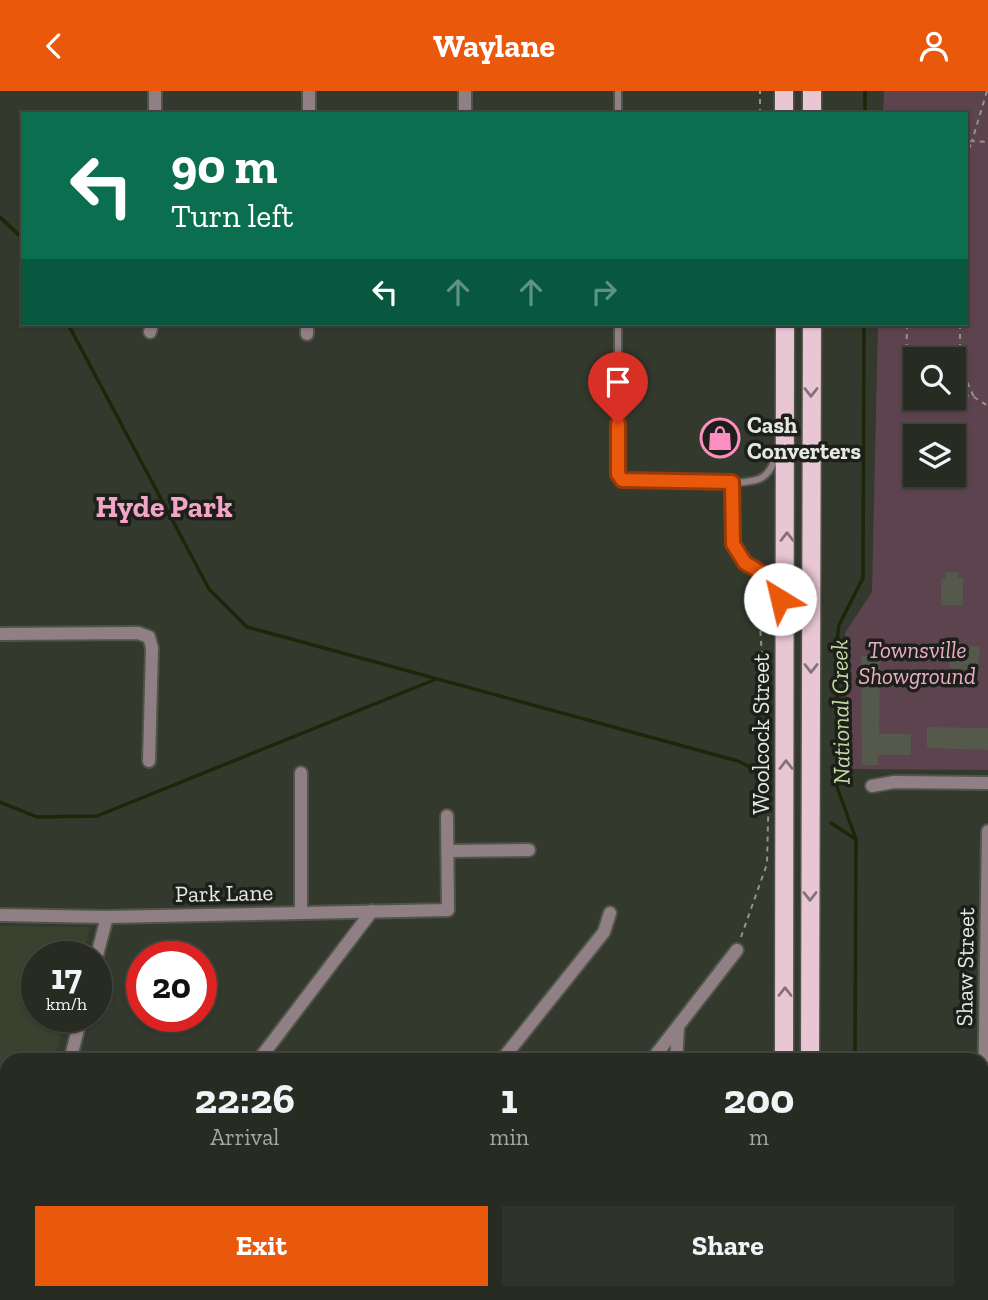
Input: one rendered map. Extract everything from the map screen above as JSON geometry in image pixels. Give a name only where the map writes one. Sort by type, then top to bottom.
[{"type":"main road","points":[[774,91],[774,112]]},
{"type":"main road","points":[[784,91],[784,112]]},
{"type":"main road","points":[[812,91],[812,112]]},
{"type":"main road","name":"Woolcock Street","points":[[785,326],[785,1053]]},
{"type":"main road","points":[[810,1053],[812,326]]},
{"type":"street","points":[[155,91],[155,112]]},
{"type":"street","points":[[309,91],[309,112]]},
{"type":"street","points":[[465,112],[466,91]]},
{"type":"street","points":[[0,634],[138,633],[149,637],[152,648],[149,761]]},
{"type":"street","points":[[300,913],[301,773]]},
{"type":"street","points":[[872,786],[894,782],[988,783]]},
{"type":"street","points":[[447,816],[448,852],[528,850]]},
{"type":"street","name":"Shaw Street","points":[[986,1053],[988,831]]},
{"type":"street","name":"Park Lane","points":[[0,915],[107,917],[448,910],[448,852]]},
{"type":"street","points":[[264,1053],[372,911]]},
{"type":"street","points":[[507,1053],[604,932],[610,913]]},
{"type":"street","points":[[101,941],[107,917]]},
{"type":"street","points":[[658,1053],[737,950]]},
{"type":"street","points":[[676,1053],[678,1028]]},
{"type":"street","points":[[72,1053],[77,1032]]},
{"type":"lane","points":[[618,91],[618,112]]},
{"type":"lane","points":[[618,326],[618,474],[622,480],[732,482],[759,479],[769,471],[779,447],[787,413]]},
{"type":"lane","points":[[732,482],[733,544],[745,563],[764,574],[786,611]]},
{"type":"path","points":[[760,91],[760,112]]},
{"type":"path","points":[[968,152],[987,91]]},
{"type":"path","points":[[968,142],[988,142]]},
{"type":"path","points":[[907,326],[907,347]]},
{"type":"path","points":[[960,326],[960,366],[974,397]]},
{"type":"path","points":[[966,395],[988,406]]},
{"type":"path","points":[[757,570],[769,763]]},
{"type":"path","points":[[737,950],[767,864],[769,774]]},
{"type":"shaded area","points":[[0,926],[90,927],[86,941],[21,941],[21,1032],[62,1032],[56,1053],[0,1053]]},
{"type":"green space","name":"Townsville Showground","points":[[884,91],[988,91],[988,770],[847,769],[845,633],[872,592],[878,326],[968,326],[968,112],[883,112]]},
{"type":"building","points":[[946,572],[958,572],[958,578],[963,578],[963,605],[941,605],[941,579],[946,579]]},
{"type":"building","points":[[950,645],[980,647],[978,670],[949,668]]},
{"type":"building","points":[[861,656],[880,656],[879,734],[911,734],[911,755],[878,755],[878,765],[862,765]]},
{"type":"building","points":[[927,727],[988,728],[988,750],[927,748]]},
{"type":"waterway","name":"National Creek","points":[[865,91],[865,112]]},
{"type":"waterway","points":[[0,217],[21,237]]},
{"type":"waterway","points":[[69,326],[209,589],[247,627],[738,761],[766,775]]},
{"type":"waterway","name":"National Creek","points":[[855,1053],[856,839],[837,787],[837,640],[839,625],[863,578],[864,326]]},
{"type":"waterway","points":[[0,802],[37,817],[97,816],[434,680]]},
{"type":"waterway","points":[[831,823],[854,838]]},
{"type":"place","name":"Cash Converters","points":[[720,438]]},
{"type":"district","name":"Hyde Park","points":[[164,507]]},
{"type":"route","points":[[618,424],[618,474],[622,480],[732,482],[733,544],[745,563],[764,574],[780,599]]}]
